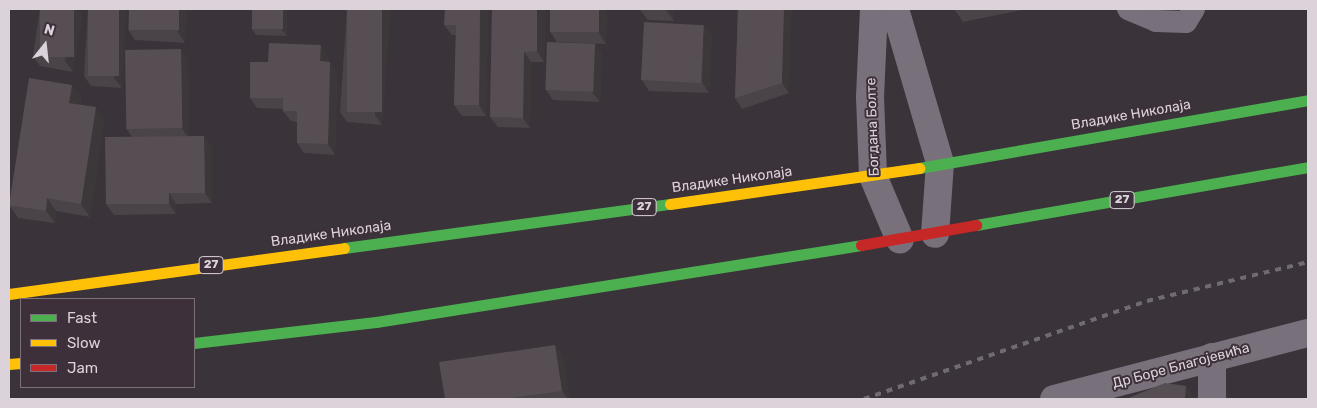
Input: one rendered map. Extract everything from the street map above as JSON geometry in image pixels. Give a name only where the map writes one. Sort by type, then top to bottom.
[{"type":"main road","name":"Владике Николаја","points":[[9,294],[873,176],[1308,100]]},
{"type":"main road","name":"27","points":[[195,343],[376,322],[900,240],[1308,167]]},
{"type":"street","name":"Богдана Болте","points":[[874,9],[870,97],[873,176],[900,240]]},
{"type":"street","points":[[895,9],[940,163],[935,234]]},
{"type":"street","name":"Др Боре Благојевића","points":[[1054,399],[1308,333]]},
{"type":"street","points":[[1212,358],[1212,399]]},
{"type":"lane","points":[[1128,9],[1156,21],[1186,22],[1194,9]]},
{"type":"building","points":[[40,9],[74,9],[74,57],[40,57]]},
{"type":"building","points":[[88,9],[119,9],[119,76],[88,76]]},
{"type":"building","points":[[129,9],[179,9],[179,30],[129,30]]},
{"type":"building","points":[[252,9],[283,9],[283,29],[252,29]]},
{"type":"building","points":[[347,9],[382,9],[382,112],[347,112]]},
{"type":"building","points":[[445,9],[480,9],[479,105],[454,105],[456,25],[444,25]]},
{"type":"building","points":[[492,9],[537,9],[537,51],[524,52],[523,118],[490,117]]},
{"type":"building","points":[[550,9],[599,9],[599,32],[550,32]]},
{"type":"building","points":[[666,9],[666,10],[640,10]]},
{"type":"building","points":[[738,9],[784,9],[782,83],[735,98]]},
{"type":"building","points":[[644,22],[704,25],[701,83],[641,80]]},
{"type":"building","points":[[547,42],[595,44],[593,92],[545,90]]},
{"type":"building","points":[[269,43],[321,45],[320,61],[330,62],[328,144],[297,143],[297,111],[283,111],[283,98],[250,98],[250,62],[268,62]]},
{"type":"building","points":[[181,49],[182,128],[126,129],[125,50]]},
{"type":"building","points":[[29,78],[72,85],[69,103],[96,107],[81,204],[47,198],[46,211],[9,205]]},
{"type":"building","points":[[204,136],[205,193],[169,193],[169,204],[106,204],[105,137]]},
{"type":"building","points":[[555,345],[562,391],[505,399],[445,399],[439,362]]},
{"type":"building","points":[[1165,383],[1186,386],[1185,399],[1126,399]]},
{"type":"railway","points":[[864,399],[1147,301],[1308,262]]},
{"type":"traffic: fast","points":[[919,168],[1308,100]]},
{"type":"traffic: fast","points":[[976,225],[1308,167]]},
{"type":"traffic: fast","points":[[344,248],[670,204]]},
{"type":"traffic: fast","points":[[195,343],[376,322],[861,245]]},
{"type":"traffic: slow","points":[[670,204],[919,168]]},
{"type":"traffic: slow","points":[[9,294],[344,248]]},
{"type":"traffic: slow","points":[[9,364],[20,363]]},
{"type":"traffic: jam","points":[[861,245],[976,225]]}]
